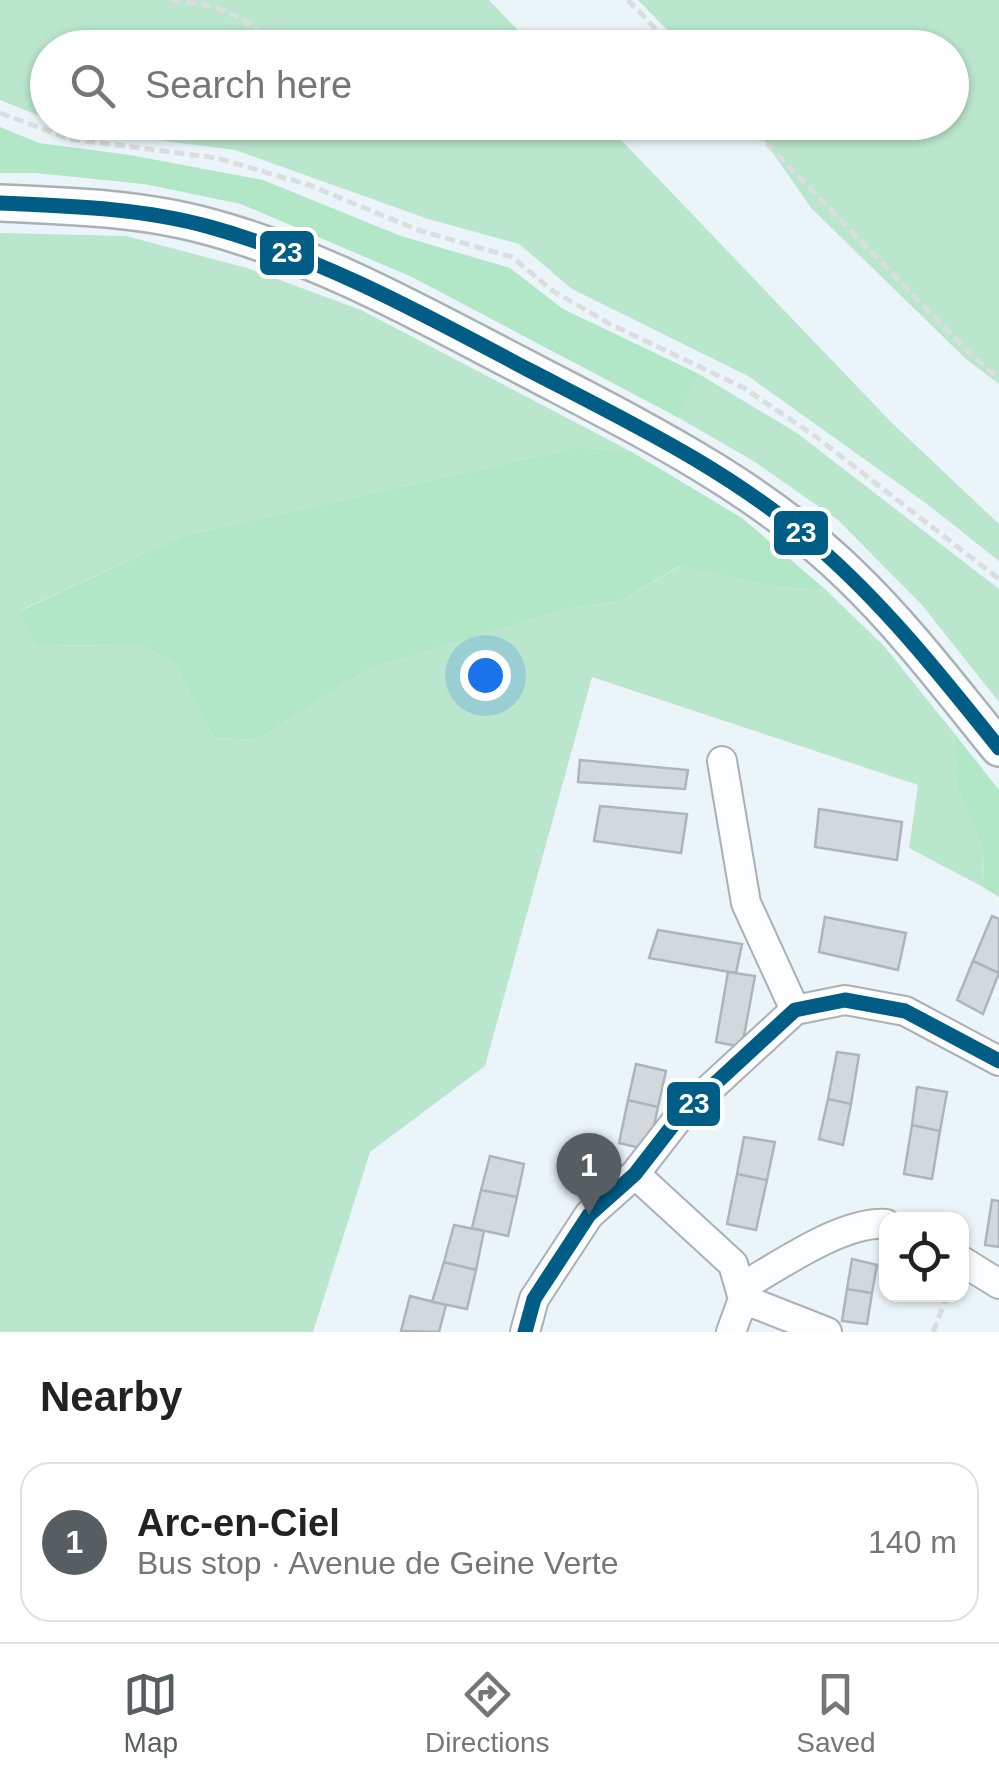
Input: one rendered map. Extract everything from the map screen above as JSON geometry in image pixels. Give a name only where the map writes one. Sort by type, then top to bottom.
[{"type":"main road","points":[[0,202],[148,214],[208,226],[280,250],[407,306],[668,442],[757,498],[851,576],[925,657],[999,748]]},
{"type":"street","points":[[722,761],[746,903],[795,1010]]},
{"type":"street","points":[[525,1332],[534,1298],[589,1215],[635,1174],[680,1116],[795,1010],[845,1000],[905,1010],[999,1062]]},
{"type":"street","points":[[635,1174],[733,1264],[741,1293],[731,1332]]},
{"type":"street","points":[[741,1293],[828,1240],[869,1223],[879,1224]]},
{"type":"street","points":[[969,1265],[999,1284]]},
{"type":"street","points":[[741,1293],[827,1332]]},
{"type":"path","points":[[171,0],[212,4],[258,30]]},
{"type":"path","points":[[628,0],[657,30]]},
{"type":"path","points":[[0,113],[30,124]]},
{"type":"path","points":[[78,140],[217,158],[309,185],[418,230],[512,257],[552,291],[758,398],[816,436],[999,579]]},
{"type":"path","points":[[763,140],[970,354],[999,378]]},
{"type":"path","points":[[932,1332],[945,1302]]},
{"type":"green space","points":[[0,0],[489,0],[518,30],[30,30],[30,112],[0,100]]},
{"type":"green space","points":[[638,0],[999,0],[999,384],[966,359],[812,209],[764,140],[969,140],[969,30],[667,30]]},
{"type":"green space","points":[[0,127],[39,143],[263,180],[401,236],[510,268],[563,309],[699,374],[679,418],[412,277],[241,204],[144,184],[0,173]]},
{"type":"green space","points":[[157,140],[621,140],[891,422],[999,524],[999,561],[927,504],[748,376],[572,289],[519,244],[428,219],[235,150]]},
{"type":"green space","points":[[0,233],[126,236],[247,268],[361,310],[632,452],[578,447],[182,536],[21,610],[35,645],[143,646],[174,664],[214,738],[257,740],[369,669],[567,609],[621,601],[680,566],[776,587],[826,590],[884,646],[954,733],[957,788],[984,851],[983,887],[909,848],[918,785],[592,677],[485,1066],[370,1152],[313,1332],[0,1332]]},
{"type":"green space","points":[[699,374],[797,433],[999,589],[999,702],[922,605],[838,520],[755,462],[679,418]]},
{"type":"green space","points":[[578,447],[632,452],[742,518],[826,590],[776,587],[679,566],[621,601],[567,609],[369,669],[257,740],[214,738],[174,664],[143,646],[35,645],[20,611],[182,536]]},
{"type":"green space","points":[[954,733],[999,790],[999,897],[983,887],[984,851],[957,788]]},
{"type":"building","points":[[580,760],[688,770],[685,789],[578,782]]},
{"type":"building","points":[[600,806],[687,814],[681,853],[594,841]]},
{"type":"building","points":[[819,809],[902,822],[897,860],[815,847]]},
{"type":"building","points":[[992,916],[999,919],[999,973],[973,961]]},
{"type":"building","points":[[825,917],[906,933],[898,970],[819,952]]},
{"type":"building","points":[[658,930],[742,944],[736,973],[649,958]]},
{"type":"building","points":[[973,961],[999,973],[983,1014],[957,1000]]},
{"type":"building","points":[[728,972],[755,976],[742,1047],[716,1042]]},
{"type":"building","points":[[837,1052],[859,1055],[851,1104],[828,1099]]},
{"type":"building","points":[[636,1064],[666,1071],[658,1107],[628,1100]]},
{"type":"building","points":[[917,1087],[947,1092],[940,1131],[912,1125]]},
{"type":"building","points":[[828,1099],[851,1104],[843,1145],[819,1139]]},
{"type":"building","points":[[628,1100],[658,1107],[649,1150],[619,1143]]},
{"type":"building","points":[[912,1125],[940,1131],[932,1179],[904,1174]]},
{"type":"building","points":[[744,1137],[775,1142],[767,1180],[737,1174]]},
{"type":"building","points":[[490,1156],[524,1164],[517,1197],[481,1190]]},
{"type":"building","points":[[737,1174],[767,1180],[756,1230],[727,1224]]},
{"type":"building","points":[[481,1190],[517,1197],[508,1236],[472,1228]]},
{"type":"building","points":[[992,1200],[999,1201],[999,1247],[985,1245]]},
{"type":"building","points":[[454,1225],[484,1231],[476,1270],[444,1262]]},
{"type":"building","points":[[852,1259],[877,1265],[872,1293],[847,1289]]},
{"type":"building","points":[[444,1262],[476,1270],[467,1309],[432,1302]]},
{"type":"building","points":[[847,1289],[872,1293],[867,1324],[842,1321]]},
{"type":"building","points":[[410,1296],[446,1305],[439,1332],[401,1331]]},
{"type":"transit line","name":"23","points":[[0,203],[158,216],[252,240],[372,289],[640,428],[750,494],[817,546],[890,618],[999,748]]},
{"type":"transit line","name":"23","points":[[795,1010],[845,1000],[905,1011],[999,1061]]},
{"type":"transit line","name":"23","points":[[525,1332],[534,1299],[589,1215],[635,1174],[680,1116],[795,1010]]},
{"type":"place","name":"Arc-en-Ciel","points":[[589,1215]]}]
